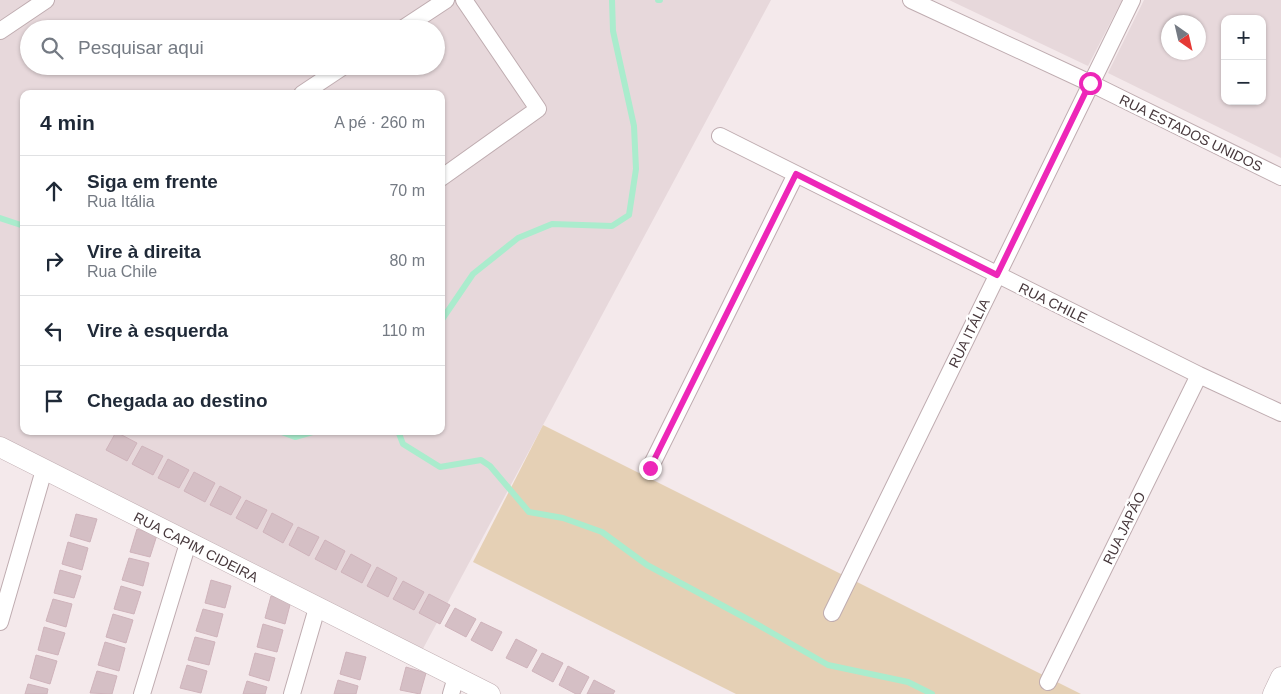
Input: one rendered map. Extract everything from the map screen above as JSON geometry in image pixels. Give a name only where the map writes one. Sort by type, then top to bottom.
[{"type":"street","points":[[0,31],[46,0]]},
{"type":"street","points":[[416,20],[446,0]]},
{"type":"street","points":[[445,175],[538,109],[464,0]]},
{"type":"street","name":"RUA ESTADOS UNIDOS","points":[[910,0],[1090,83],[1281,177]]},
{"type":"street","name":"RUA ITÁLIA","points":[[832,613],[1132,0]]},
{"type":"street","points":[[308,90],[330,75]]},
{"type":"street","name":"RUA CHILE","points":[[720,136],[1199,375],[1281,413]]},
{"type":"street","points":[[650,468],[796,174]]},
{"type":"street","name":"RUA JAPÃO","points":[[1048,682],[1199,375]]},
{"type":"street","name":"RUA CAPIM CIDEIRA","points":[[0,447],[317,608],[454,686],[490,694]]},
{"type":"street","points":[[0,622],[44,470]]},
{"type":"street","points":[[142,694],[188,543]]},
{"type":"street","points":[[292,694],[317,608]]},
{"type":"street","points":[[1273,694],[1281,677]]},
{"type":"shaded area","points":[[0,0],[771,0],[418,658],[0,440]]},
{"type":"shaded area","points":[[949,0],[1122,0],[1088,66]]},
{"type":"shaded area","points":[[1144,0],[1281,0],[1281,158],[1108,73]]},
{"type":"shaded area","points":[[543,425],[1081,694],[736,694],[473,562]]},
{"type":"building","points":[[114,435],[122,435],[137,443],[127,461],[106,450]]},
{"type":"building","points":[[142,446],[163,456],[153,475],[132,464]]},
{"type":"building","points":[[168,459],[189,470],[179,488],[158,478]]},
{"type":"building","points":[[194,472],[215,483],[205,502],[184,491]]},
{"type":"building","points":[[220,486],[241,497],[231,515],[210,505]]},
{"type":"building","points":[[246,500],[267,510],[257,529],[236,518]]},
{"type":"building","points":[[272,513],[293,524],[283,543],[263,532]]},
{"type":"building","points":[[76,514],[97,519],[90,542],[70,536]]},
{"type":"building","points":[[298,527],[319,537],[309,556],[289,545]]},
{"type":"building","points":[[137,529],[157,535],[150,557],[130,552]]},
{"type":"building","points":[[325,540],[345,551],[336,570],[315,559]]},
{"type":"building","points":[[68,542],[88,548],[82,570],[62,564]]},
{"type":"building","points":[[351,554],[371,565],[362,583],[341,572]]},
{"type":"building","points":[[129,558],[149,563],[143,586],[122,580]]},
{"type":"building","points":[[377,567],[397,578],[388,597],[367,586]]},
{"type":"building","points":[[60,570],[81,576],[74,598],[54,593]]},
{"type":"building","points":[[211,580],[231,586],[225,608],[205,603]]},
{"type":"building","points":[[403,581],[424,592],[414,610],[393,599]]},
{"type":"building","points":[[121,586],[141,592],[134,614],[114,609]]},
{"type":"building","points":[[429,594],[450,605],[440,624],[419,613]]},
{"type":"building","points":[[271,596],[291,601],[285,624],[265,618]]},
{"type":"building","points":[[53,599],[72,604],[66,627],[46,621]]},
{"type":"building","points":[[455,608],[476,619],[466,637],[445,626]]},
{"type":"building","points":[[203,609],[223,614],[217,637],[196,631]]},
{"type":"building","points":[[113,614],[133,620],[126,643],[106,637]]},
{"type":"building","points":[[481,622],[502,632],[492,651],[471,640]]},
{"type":"building","points":[[263,624],[283,630],[277,652],[257,647]]},
{"type":"building","points":[[44,627],[65,633],[58,655],[38,650]]},
{"type":"building","points":[[195,637],[215,642],[209,665],[188,660]]},
{"type":"building","points":[[516,639],[537,650],[527,668],[506,658]]},
{"type":"building","points":[[105,642],[125,648],[119,671],[98,665]]},
{"type":"building","points":[[346,652],[366,657],[360,680],[340,674]]},
{"type":"building","points":[[255,653],[275,658],[269,681],[249,675]]},
{"type":"building","points":[[542,653],[563,663],[553,682],[532,671]]},
{"type":"building","points":[[36,655],[57,661],[50,684],[30,678]]},
{"type":"building","points":[[187,665],[207,671],[201,693],[180,688]]},
{"type":"building","points":[[568,666],[589,677],[580,694],[576,694],[559,685]]},
{"type":"building","points":[[406,667],[426,673],[420,694],[400,690]]},
{"type":"building","points":[[97,671],[117,676],[112,694],[90,693]]},
{"type":"building","points":[[338,680],[358,686],[356,694],[334,694]]},
{"type":"building","points":[[594,680],[615,691],[613,694],[587,694]]},
{"type":"building","points":[[247,681],[267,687],[265,694],[243,694]]},
{"type":"building","points":[[28,684],[48,689],[47,694],[25,694]]},
{"type":"waterway","points":[[445,315],[473,274],[518,238],[552,224],[612,226],[629,215],[636,169],[634,126],[613,31],[612,0]]},
{"type":"waterway","points":[[0,218],[20,225]]},
{"type":"waterway","points":[[290,435],[295,437],[302,435]]},
{"type":"waterway","points":[[400,435],[403,444],[440,467],[481,460],[490,466],[529,512],[563,518],[602,532],[647,565],[828,665],[908,682],[932,694]]},
{"type":"route","points":[[650,468],[796,174],[997,275],[1090,83]]}]
